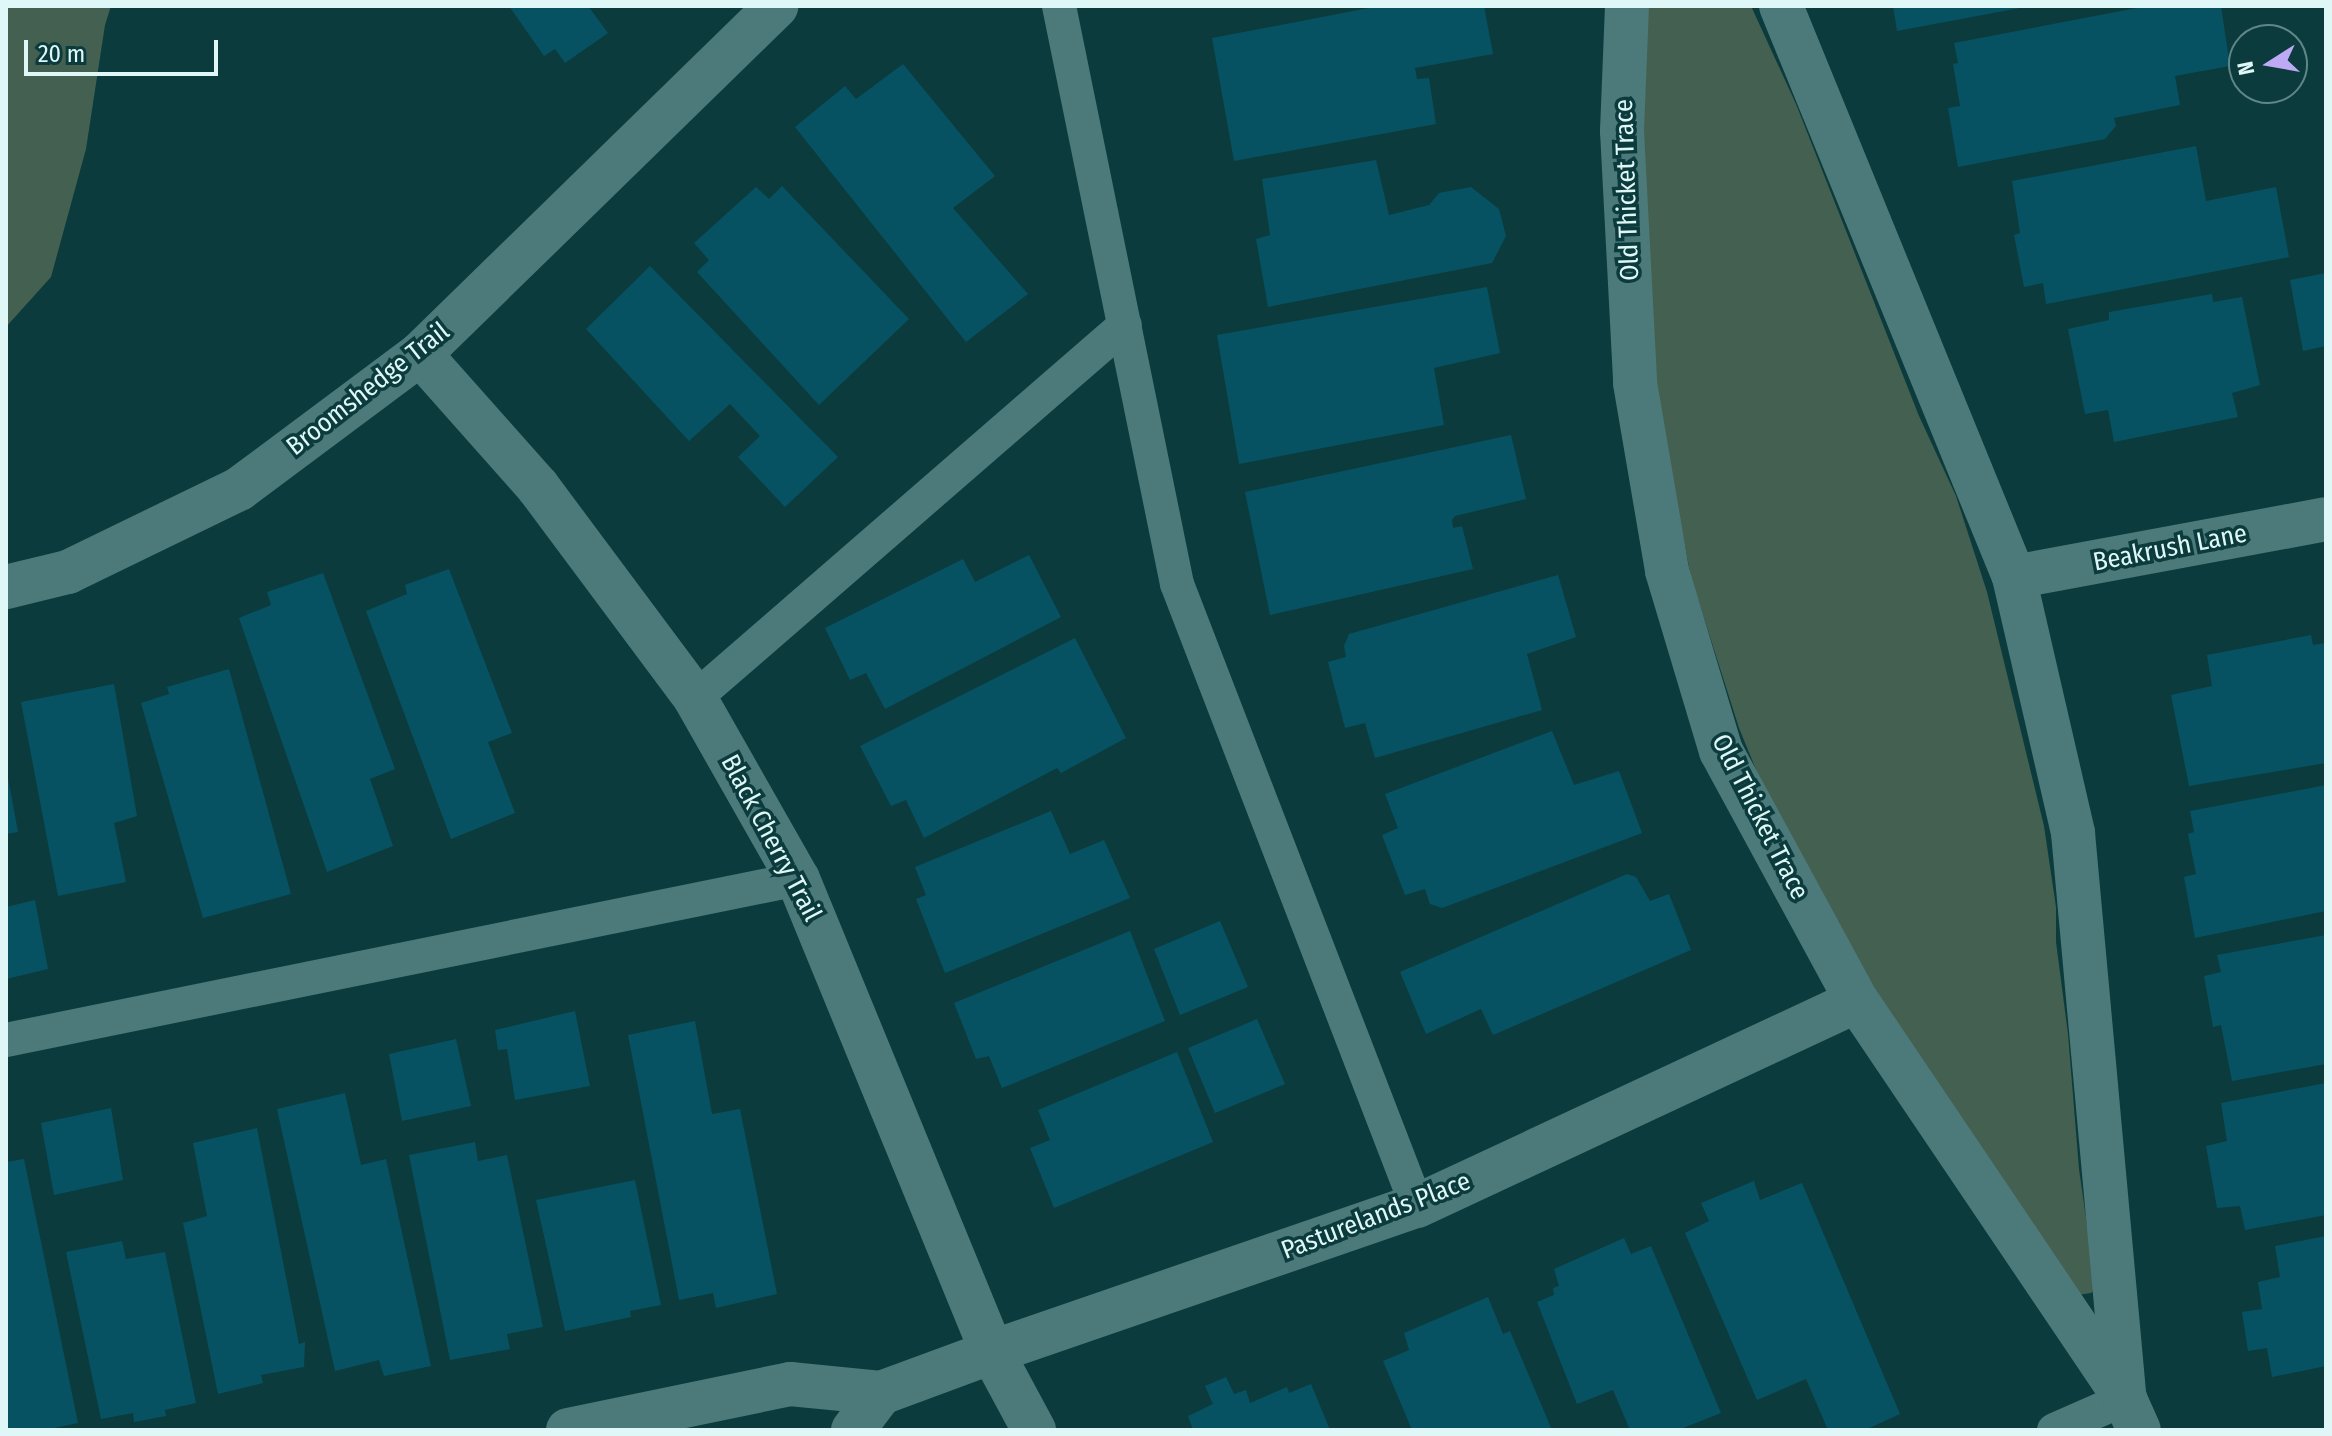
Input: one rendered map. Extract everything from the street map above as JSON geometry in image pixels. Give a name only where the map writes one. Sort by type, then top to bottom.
[{"type":"street","name":"Broomshedge Trail","points":[[6,587],[68,572],[239,489],[420,354],[776,6]]},
{"type":"street","name":"Old Thicket Trace","points":[[1627,6],[1622,131],[1635,383],[1667,571],[1721,751],[1857,1001],[2132,1414]]},
{"type":"street","points":[[1781,6],[2014,577],[2073,833],[2132,1414]]},
{"type":"street","name":"Black Cherry Trail","points":[[420,354],[538,487],[695,698],[798,879],[992,1352],[1034,1430]]},
{"type":"street","name":"Beakrush Lane","points":[[2014,577],[2326,519]]},
{"type":"street","name":"Pasturelands Place","points":[[568,1430],[790,1384],[881,1393],[1417,1206],[1857,1001]]},
{"type":"street","points":[[853,1430],[881,1393]]},
{"type":"lane","points":[[1059,6],[1177,584],[1189,622],[1417,1206]]},
{"type":"lane","points":[[695,698],[1125,325]]},
{"type":"lane","points":[[6,1040],[798,879]]},
{"type":"lane","points":[[2054,1430],[2132,1414]]},
{"type":"green space","points":[[6,6],[111,6],[105,25],[86,149],[51,277],[6,327]]},
{"type":"green space","points":[[1642,6],[1751,6],[1796,104],[1919,416],[1956,496],[1987,592],[2044,826],[2056,907],[2056,942],[2068,1034],[2079,1169],[2096,1288],[2091,1293],[2077,1295],[1891,1022],[1766,794],[1739,728],[1691,577],[1647,350]]},
{"type":"building","points":[[509,6],[588,6],[608,33],[565,63],[555,49],[544,56]]},
{"type":"building","points":[[1379,6],[1484,6],[1493,54],[1415,68],[1417,79],[1429,78],[1436,124],[1234,161],[1212,38]]},
{"type":"building","points":[[1893,6],[2020,6],[2020,8],[1897,31]]},
{"type":"building","points":[[2147,6],[2221,6],[2228,66],[2175,76],[2180,105],[2114,118],[2116,126],[2105,139],[1958,167],[1948,108],[1960,106],[1953,64],[1958,63],[1954,43]]},
{"type":"building","points":[[903,64],[995,176],[953,208],[1028,294],[966,342],[795,127],[845,86],[856,99]]},
{"type":"building","points":[[2196,146],[2206,201],[2276,187],[2289,257],[2046,304],[2043,283],[2024,287],[2014,235],[2020,233],[2012,181]]},
{"type":"building","points":[[1376,160],[1389,215],[1429,205],[1439,193],[1471,187],[1499,209],[1506,236],[1492,263],[1268,307],[1256,239],[1270,235],[1262,179]]},
{"type":"building","points":[[782,186],[909,319],[819,405],[697,272],[709,260],[694,243],[756,187],[769,199]]},
{"type":"building","points":[[650,266],[838,457],[785,507],[738,457],[760,436],[730,404],[689,441],[586,329]]},
{"type":"building","points":[[2326,273],[2326,346],[2303,351],[2290,280]]},
{"type":"building","points":[[1487,287],[1500,353],[1434,368],[1444,425],[1239,464],[1217,335]]},
{"type":"building","points":[[2212,294],[2213,302],[2242,297],[2260,385],[2232,393],[2238,417],[2114,442],[2108,410],[2085,414],[2068,329],[2109,320],[2109,312]]},
{"type":"building","points":[[1511,435],[1526,499],[1455,516],[1452,520],[1453,528],[1462,526],[1473,569],[1270,615],[1245,492]]},
{"type":"building","points":[[1029,555],[1061,617],[885,709],[866,673],[850,680],[825,628],[963,559],[975,582]]},
{"type":"building","points":[[449,569],[512,733],[488,742],[515,813],[451,839],[366,611],[407,594],[405,585]]},
{"type":"building","points":[[323,573],[395,769],[370,779],[393,846],[327,872],[239,618],[271,605],[267,592]]},
{"type":"building","points":[[1558,575],[1576,637],[1527,654],[1542,710],[1375,758],[1365,723],[1345,728],[1328,662],[1346,657],[1344,646],[1349,634]]},
{"type":"building","points":[[2311,635],[2313,645],[2326,643],[2326,763],[2189,786],[2171,695],[2212,686],[2207,655]]},
{"type":"building","points":[[1075,638],[1126,738],[1061,773],[1057,768],[924,838],[906,800],[891,806],[860,746]]},
{"type":"building","points":[[229,669],[291,894],[203,918],[141,703],[169,694],[167,687]]},
{"type":"building","points":[[114,684],[137,816],[114,823],[126,882],[58,896],[21,702]]},
{"type":"building","points":[[1552,731],[1574,785],[1619,771],[1642,833],[1442,908],[1430,904],[1425,889],[1405,895],[1382,835],[1398,828],[1385,794]]},
{"type":"building","points":[[6,767],[18,832],[6,834]]},
{"type":"building","points":[[2326,785],[2326,911],[2195,938],[2184,877],[2196,874],[2188,834],[2194,832],[2190,811]]},
{"type":"building","points":[[1051,811],[1070,854],[1104,840],[1130,898],[945,973],[916,899],[926,895],[915,867]]},
{"type":"building","points":[[1627,874],[1636,877],[1650,901],[1669,894],[1691,950],[1493,1035],[1481,1009],[1426,1034],[1400,972]]},
{"type":"building","points":[[35,900],[48,969],[6,979],[6,907]]},
{"type":"building","points":[[1220,921],[1248,987],[1180,1015],[1154,949]]},
{"type":"building","points":[[1130,931],[1165,1021],[1002,1088],[989,1056],[976,1059],[954,1003]]},
{"type":"building","points":[[2326,935],[2326,1064],[2232,1081],[2221,1025],[2213,1027],[2204,976],[2221,972],[2217,955]]},
{"type":"building","points":[[575,1011],[590,1086],[515,1100],[507,1049],[498,1050],[495,1030]]},
{"type":"building","points":[[1257,1019],[1285,1084],[1215,1113],[1188,1048]]},
{"type":"building","points":[[695,1021],[712,1114],[740,1109],[777,1294],[716,1308],[713,1293],[679,1300],[628,1035]]},
{"type":"building","points":[[456,1039],[471,1106],[402,1121],[389,1054]]},
{"type":"building","points":[[1177,1052],[1213,1142],[1054,1208],[1030,1148],[1050,1140],[1038,1110]]},
{"type":"building","points":[[2326,1083],[2326,1215],[2245,1230],[2240,1206],[2217,1208],[2206,1146],[2227,1141],[2221,1103]]},
{"type":"building","points":[[345,1093],[361,1165],[386,1159],[431,1366],[384,1376],[379,1360],[335,1371],[277,1109]]},
{"type":"building","points":[[111,1108],[123,1180],[54,1195],[41,1123]]},
{"type":"building","points":[[257,1128],[299,1344],[305,1342],[304,1367],[261,1375],[263,1383],[218,1394],[183,1223],[207,1216],[193,1143]]},
{"type":"building","points":[[475,1142],[478,1161],[507,1155],[543,1327],[507,1334],[510,1349],[450,1360],[409,1155]]},
{"type":"building","points":[[24,1159],[78,1423],[45,1430],[6,1430],[6,1162]]},
{"type":"building","points":[[635,1180],[661,1305],[630,1311],[631,1317],[565,1331],[536,1200]]},
{"type":"building","points":[[1754,1181],[1760,1200],[1802,1183],[1900,1414],[1865,1430],[1828,1430],[1806,1379],[1757,1400],[1685,1233],[1709,1221],[1701,1203]]},
{"type":"building","points":[[2326,1236],[2326,1366],[2272,1377],[2267,1348],[2248,1351],[2242,1312],[2262,1309],[2258,1282],[2280,1277],[2275,1246]]},
{"type":"building","points":[[1624,1238],[1631,1254],[1651,1246],[1721,1413],[1678,1430],[1630,1430],[1613,1390],[1577,1404],[1537,1302],[1554,1295],[1553,1288],[1559,1286],[1554,1269]]},
{"type":"building","points":[[122,1241],[126,1259],[165,1252],[196,1403],[165,1410],[166,1416],[134,1422],[133,1413],[101,1419],[66,1252]]},
{"type":"building","points":[[1488,1297],[1503,1334],[1510,1331],[1552,1430],[1412,1430],[1383,1361],[1409,1350],[1404,1333]]},
{"type":"building","points":[[1226,1377],[1234,1394],[1246,1390],[1250,1403],[1287,1387],[1289,1393],[1311,1384],[1330,1430],[1193,1430],[1188,1416],[1213,1404],[1205,1386]]}]
